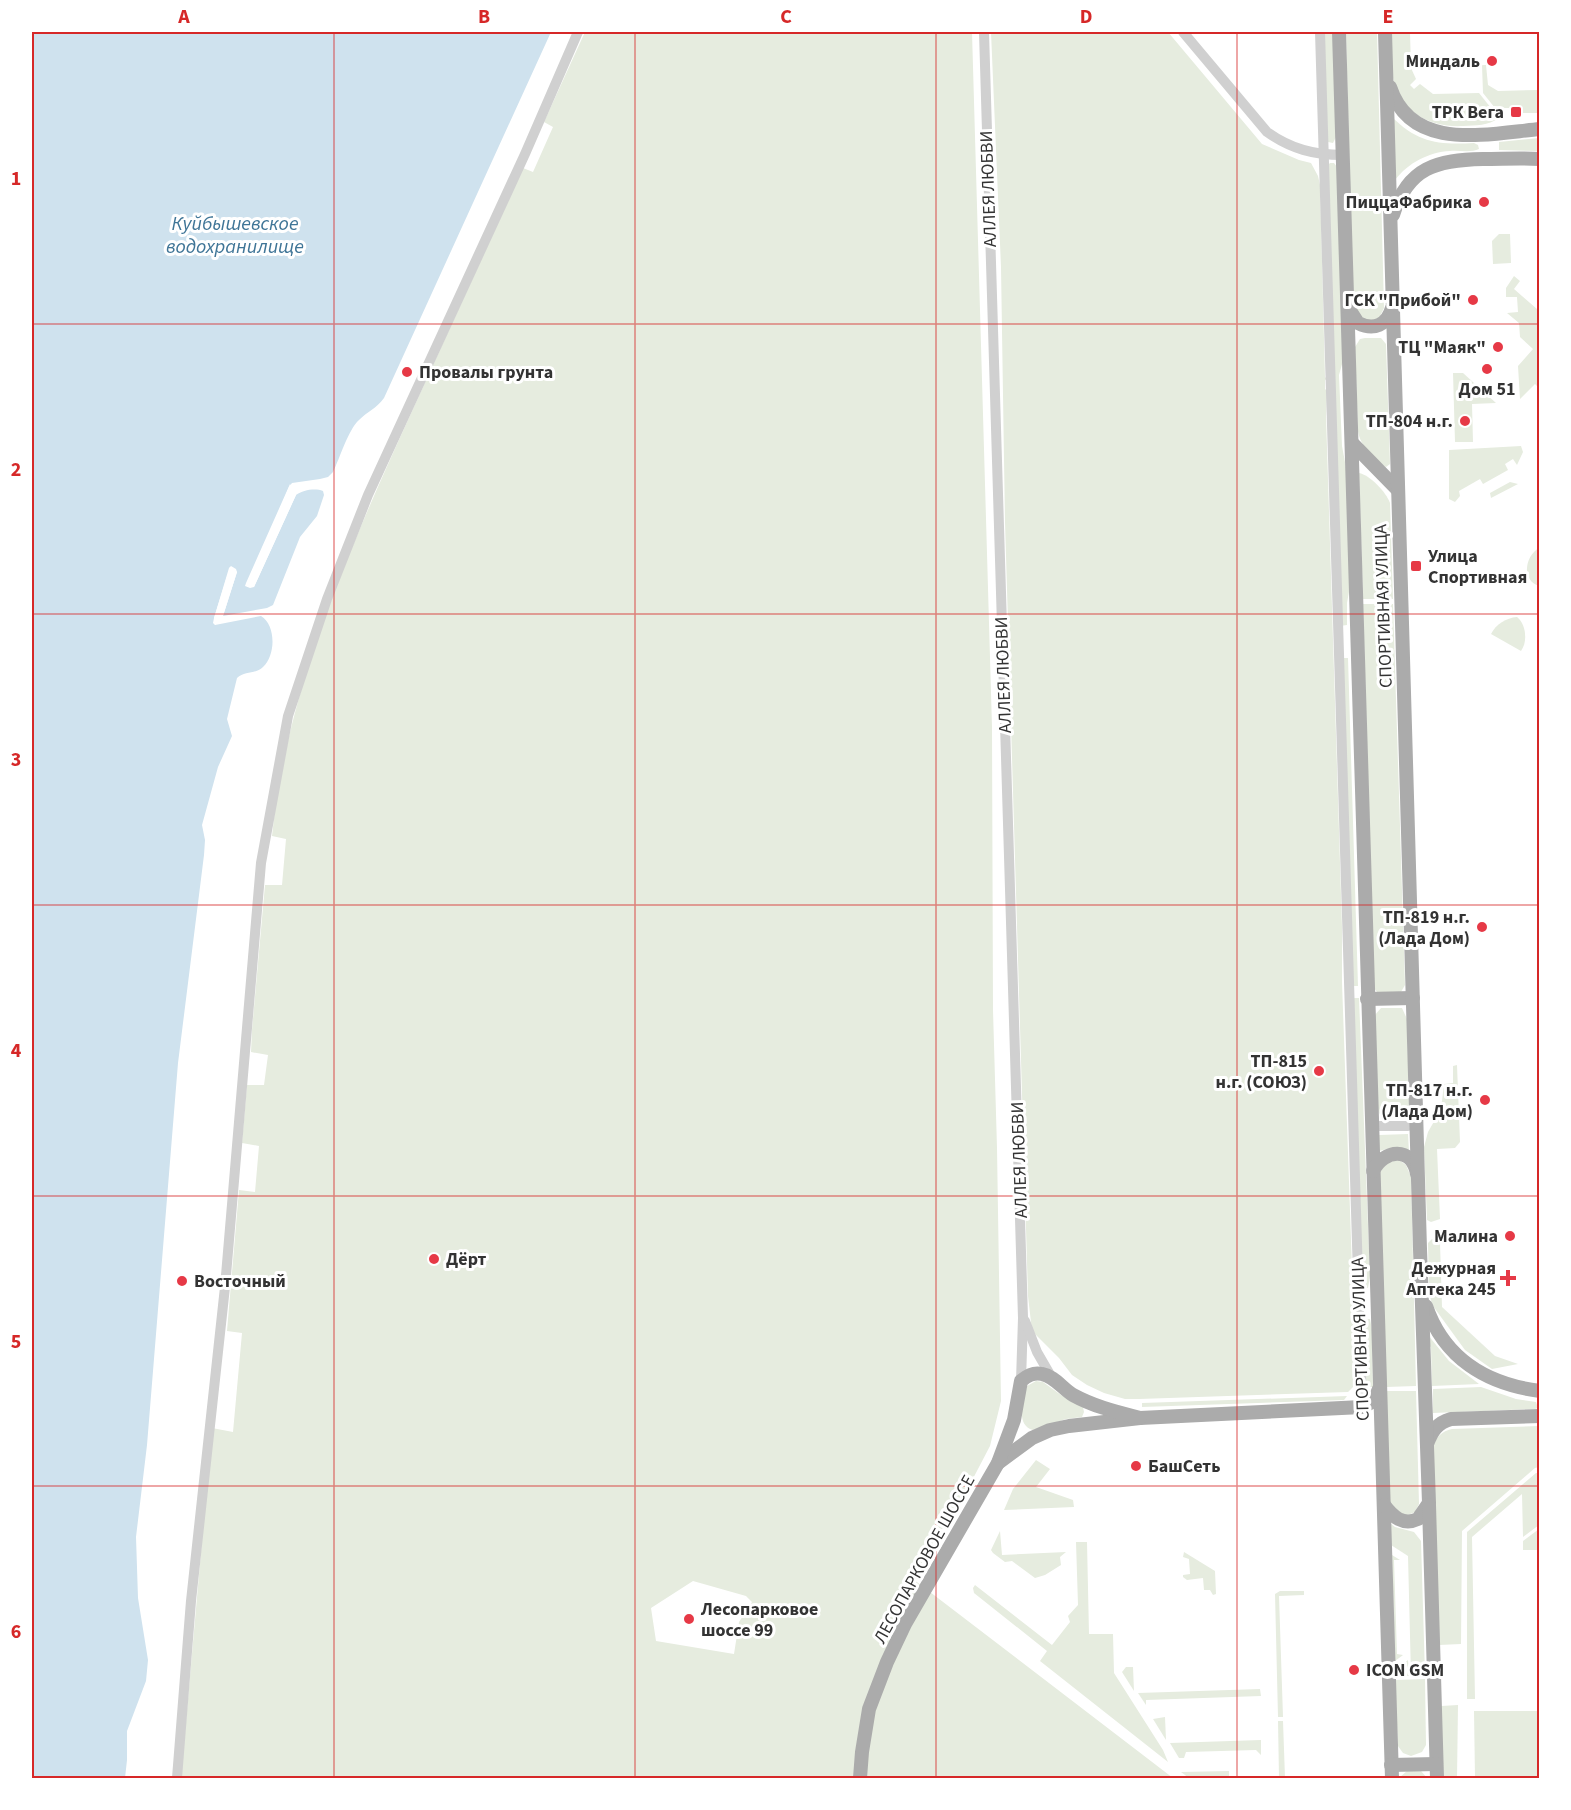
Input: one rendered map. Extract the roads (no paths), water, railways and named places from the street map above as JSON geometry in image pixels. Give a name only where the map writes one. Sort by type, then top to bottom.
[{"type":"main road","name":"СПОРТИВНАЯ УЛИЦА","points":[[1339,32],[1391,1772]]},
{"type":"main road","name":"СПОРТИВНАЯ УЛИЦА","points":[[1385,32],[1437,1779]]},
{"type":"main road","points":[[1386,77],[1393,98],[1401,111],[1420,127],[1450,134],[1486,134],[1539,129]]},
{"type":"main road","points":[[1486,134],[1487,159]]},
{"type":"main road","points":[[1390,225],[1405,188],[1421,172],[1439,163],[1487,159],[1539,159]]},
{"type":"main road","points":[[1348,307],[1358,323],[1371,327],[1384,323],[1393,307]]},
{"type":"main road","points":[[1352,443],[1398,490]]},
{"type":"main road","points":[[1367,999],[1413,998]]},
{"type":"main road","points":[[1373,1171],[1383,1156],[1403,1155],[1413,1162],[1418,1179]]},
{"type":"main road","points":[[1421,1284],[1430,1319],[1439,1334],[1462,1360],[1488,1378],[1539,1391]]},
{"type":"main road","points":[[1021,1381],[1035,1373],[1042,1374],[1052,1378],[1087,1402],[1109,1411],[1140,1418],[1362,1407],[1374,1401],[1380,1389]]},
{"type":"main road","name":"ЛЕСОПАРКОВОЕ ШОССЕ","points":[[860,1779],[869,1709],[887,1662],[905,1624],[998,1463],[1014,1420],[1021,1381]]},
{"type":"main road","points":[[1082,1424],[1090,1418],[1090,1406],[1087,1402]]},
{"type":"main road","points":[[1362,1407],[1374,1414],[1380,1427]]},
{"type":"main road","points":[[1426,1445],[1435,1428],[1451,1419],[1539,1416]]},
{"type":"main road","name":"ЛЕСОПАРКОВОЕ ШОССЕ","points":[[998,1463],[1032,1438],[1050,1430],[1140,1418]]},
{"type":"main road","points":[[1014,1420],[1018,1433],[1032,1438]]},
{"type":"main road","points":[[1384,1505],[1397,1519],[1410,1522],[1418,1519],[1429,1503]]},
{"type":"main road","points":[[1391,1772],[1436,1764]]},
{"type":"street","points":[[177,1779],[191,1601],[225,1287],[261,863],[288,716],[327,599],[368,495],[525,154],[578,32]]},
{"type":"street","name":"АЛЛЕЯ ЛЮБВИ","points":[[984,32],[1023,1318],[1021,1381]]},
{"type":"street","points":[[1184,32],[1267,132],[1297,149],[1324,155],[1343,155]]},
{"type":"street","points":[[1320,32],[1362,1407]]},
{"type":"street","points":[[1371,1126],[1408,1126]]},
{"type":"street","name":"АЛЛЕЯ ЛЮБВИ","points":[[1023,1318],[1037,1352],[1052,1378]]},
{"type":"water","name":"Куйбышевское водохранилище","points":[[32,32],[551,32],[384,398],[355,425],[333,472],[328,477],[292,483],[289,487],[247,587],[254,587],[296,495],[320,490],[324,495],[317,516],[300,537],[273,605],[223,616],[237,572],[230,567],[214,618],[215,625],[261,616],[266,620],[272,633],[272,648],[263,667],[237,678],[227,719],[232,736],[218,767],[202,825],[205,840],[204,855],[178,1063],[147,1445],[136,1537],[138,1598],[148,1660],[146,1681],[127,1731],[125,1778],[32,1778]]},
{"type":"place","name":"Миндаль","points":[[1492,61]]},
{"type":"place","name":"ТРК Вега","points":[[1516,112]]},
{"type":"place","name":"ПиццаФабрика","points":[[1484,202]]},
{"type":"place","name":"ГСК \"Прибой\"","points":[[1473,300]]},
{"type":"place","name":"ТЦ \"Маяк\"","points":[[1498,347]]},
{"type":"place","name":"Дом 51","points":[[1487,369]]},
{"type":"place","name":"Провалы грунта","points":[[407,372]]},
{"type":"place","name":"ТП-804 н.г.","points":[[1465,421]]},
{"type":"place","name":"Улица Спортивная","points":[[1416,566]]},
{"type":"place","name":"ТП-819 н.г. (Лада Дом)","points":[[1482,927]]},
{"type":"place","name":"ТП-815 н.г. (СОЮЗ)","points":[[1319,1071]]},
{"type":"place","name":"ТП-817 н.г. (Лада Дом)","points":[[1485,1100]]},
{"type":"place","name":"Малина","points":[[1510,1236]]},
{"type":"place","name":"Дёрт","points":[[434,1259]]},
{"type":"place","name":"Дежурная Аптека 245","points":[[1508,1278]]},
{"type":"place","name":"Восточный","points":[[182,1281]]},
{"type":"place","name":"БашСеть","points":[[1136,1466]]},
{"type":"place","name":"Лесопарковое шоссе 99","points":[[689,1619]]},
{"type":"place","name":"ICON GSM","points":[[1354,1670]]}]
